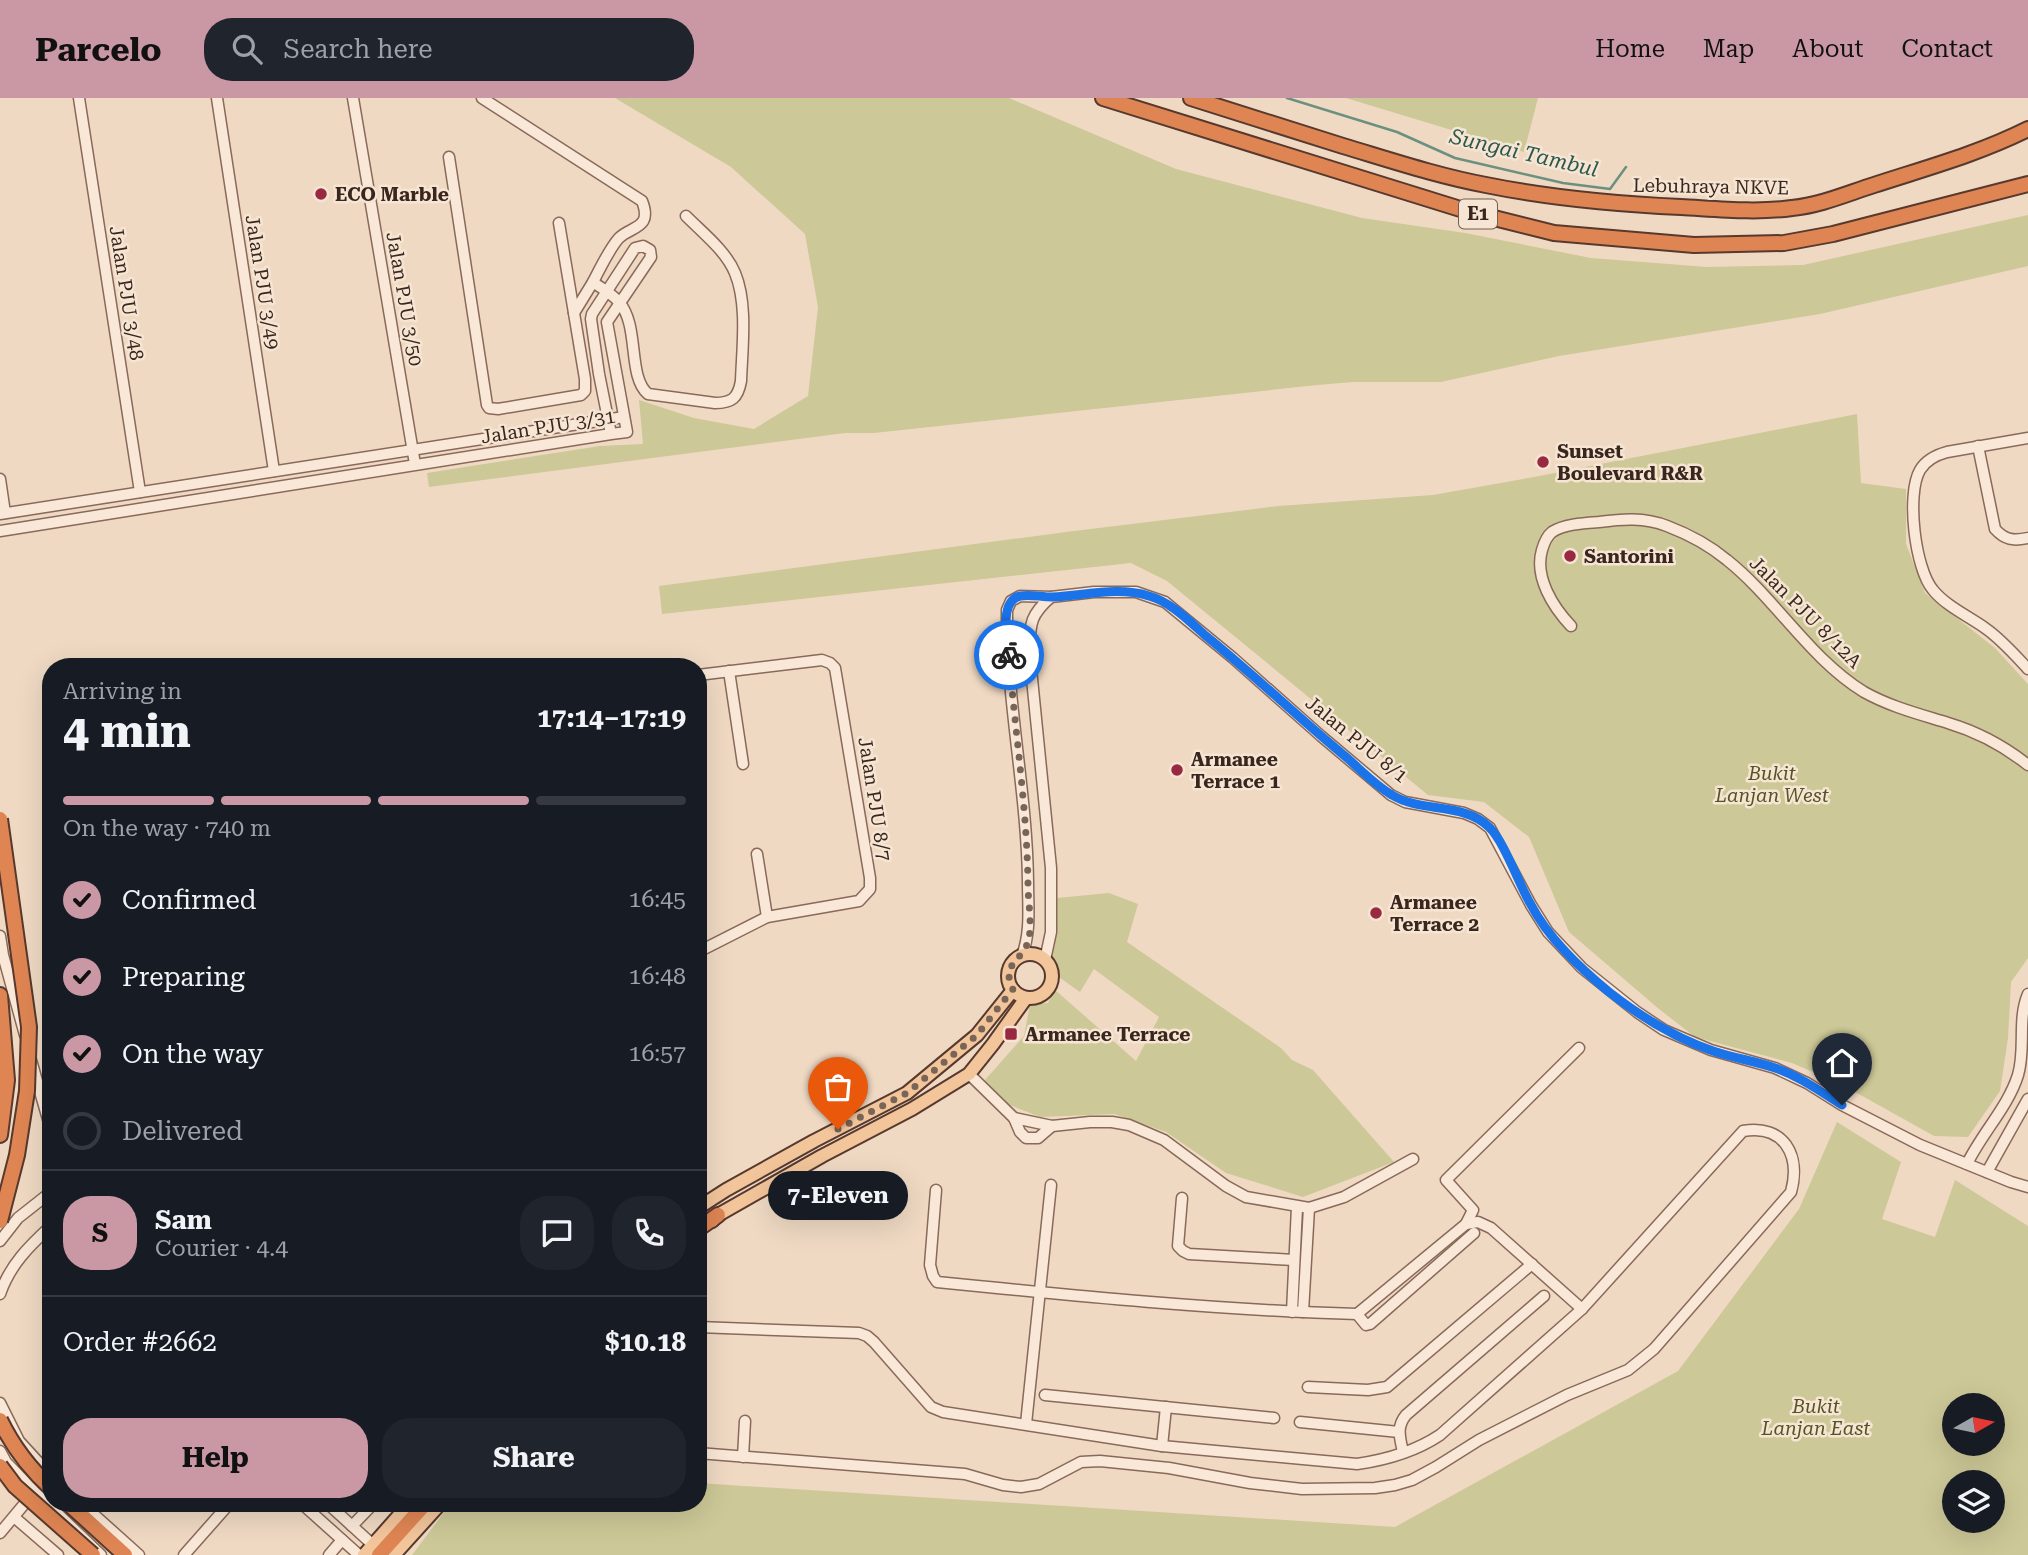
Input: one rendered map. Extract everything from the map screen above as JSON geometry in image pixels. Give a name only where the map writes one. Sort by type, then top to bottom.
[{"type":"highway","name":"E1","points":[[1103,98],[1470,212],[1554,233],[1694,244],[1784,243],[1833,234],[1909,213],[2028,193]]},
{"type":"highway","name":"Lebuhraya NKVE","points":[[1191,98],[1405,165],[1485,185],[1568,198],[1706,208],[1768,210],[1825,202],[1945,164],[2026,129]]},
{"type":"highway","points":[[1909,213],[2028,184]]},
{"type":"highway","points":[[0,819],[29,1027],[27,1091],[17,1155],[0,1222]]},
{"type":"highway","points":[[0,995],[7,1080],[0,1135]]},
{"type":"highway","points":[[707,1224],[718,1215]]},
{"type":"highway","points":[[0,1420],[8,1438],[32,1470],[42,1474]]},
{"type":"highway","points":[[0,1466],[15,1486],[42,1510]]},
{"type":"highway","points":[[44,1512],[93,1555]]},
{"type":"highway","points":[[78,1512],[125,1555]]},
{"type":"highway","points":[[376,1550],[416,1512]]},
{"type":"main road","points":[[1034,955],[1045,960],[1051,973],[1049,986],[1039,996],[1026,998],[1013,989],[1008,974],[1015,960],[1022,956],[1034,955]]},
{"type":"main road","points":[[707,1202],[814,1141],[907,1093],[977,1035],[1013,989]]},
{"type":"main road","points":[[718,1215],[912,1109],[969,1074],[1026,998]]},
{"type":"main road","points":[[814,1141],[822,1156]]},
{"type":"main road","points":[[361,1555],[376,1550],[403,1512]]},
{"type":"main road","points":[[394,1555],[433,1512]]},
{"type":"street","name":"Jalan PJU 3/48","points":[[79,98],[139,492]]},
{"type":"street","name":"Jalan PJU 3/49","points":[[217,98],[274,471]]},
{"type":"street","name":"Jalan PJU 3/50","points":[[353,98],[415,464]]},
{"type":"street","points":[[481,98],[642,201],[644,209],[641,223],[618,240],[574,314]]},
{"type":"street","points":[[449,157],[489,408],[498,410],[581,395],[585,391],[559,223]]},
{"type":"street","points":[[593,282],[620,303],[631,327],[638,379],[648,394],[715,403],[736,398],[741,381],[744,322],[738,281],[724,256],[686,216]]},
{"type":"street","points":[[611,434],[591,319],[635,248],[640,246],[650,250],[651,257],[607,322],[625,417]]},
{"type":"street","name":"Jalan PJU 3/31","points":[[0,531],[627,432],[625,417],[3,514]]},
{"type":"street","points":[[2028,438],[1935,456],[1920,471],[1914,487],[1913,502],[1914,533],[1931,589],[1965,616],[1987,629],[2028,670]]},
{"type":"street","points":[[1978,446],[1994,529],[2012,540],[2028,538]]},
{"type":"street","points":[[0,479],[3,514]]},
{"type":"street","name":"Jalan PJU 8/12A","points":[[1571,626],[1559,614],[1547,593],[1540,569],[1547,537],[1553,531],[1584,523],[1633,518],[1650,520],[1700,541],[1728,561],[1822,659],[1863,691],[1904,710],[1950,723],[1984,737],[2028,765]]},
{"type":"street","name":"Jalan PJU 8/1","points":[[1022,956],[1029,938],[1028,857],[1008,652],[1007,610],[1011,601],[1020,596],[1136,592],[1165,601],[1391,795],[1405,802],[1464,813],[1490,828],[1548,932],[1582,968],[1637,1012],[1664,1030],[1711,1050],[1775,1068],[1807,1083],[1842,1105],[1920,1145],[2028,1187]]},
{"type":"street","points":[[1045,960],[1051,932],[1051,868],[1029,649],[1032,617],[1051,597]]},
{"type":"street","points":[[1008,652],[1029,649]]},
{"type":"street","name":"Jalan PJU 8/7","points":[[707,674],[822,660],[835,668],[870,878],[870,888],[859,901],[767,916],[707,947]]},
{"type":"street","points":[[729,671],[743,764]]},
{"type":"street","points":[[757,854],[767,916]]},
{"type":"street","points":[[0,936],[42,1097]]},
{"type":"street","points":[[1967,1164],[2017,1079],[2022,1062],[2022,1017],[2028,994]]},
{"type":"street","points":[[1466,1224],[1473,1210],[1446,1180],[1579,1048]]},
{"type":"street","points":[[969,1074],[1014,1118],[1026,1138],[1044,1135],[1052,1126]]},
{"type":"street","points":[[1987,1172],[2028,1099]]},
{"type":"street","points":[[1014,1118],[1052,1126],[1090,1122],[1129,1125],[1164,1140],[1226,1186],[1246,1197],[1297,1207],[1309,1208],[1344,1197],[1413,1159]]},
{"type":"street","points":[[707,1327],[859,1333],[874,1342],[931,1407],[943,1412],[1162,1446],[1357,1464],[1380,1461],[1428,1443],[1440,1435],[1583,1309],[1743,1131],[1769,1131],[1784,1142],[1791,1152],[1794,1167],[1791,1192],[1654,1349],[1628,1370],[1567,1395],[1491,1433],[1436,1467],[1395,1485],[1375,1488],[1302,1489],[1250,1483],[1169,1468],[1100,1461],[1081,1462],[1039,1484],[1021,1487],[965,1475],[707,1454]]},
{"type":"street","points":[[1026,1424],[1051,1185]]},
{"type":"street","points":[[936,1190],[930,1265],[937,1282],[1292,1312],[1357,1314],[1466,1224],[1472,1222],[1484,1224],[1583,1309]]},
{"type":"street","points":[[1182,1198],[1178,1246],[1183,1251],[1189,1254],[1294,1260]]},
{"type":"street","points":[[0,1241],[18,1218],[42,1199]]},
{"type":"street","points":[[1292,1312],[1297,1207]]},
{"type":"street","points":[[1303,1312],[1309,1208]]},
{"type":"street","points":[[1357,1314],[1366,1325],[1370,1324],[1474,1233]]},
{"type":"street","points":[[0,1294],[3,1284],[26,1249],[42,1234]]},
{"type":"street","points":[[1308,1387],[1368,1390],[1387,1387],[1532,1264]]},
{"type":"street","points":[[1403,1452],[1399,1432],[1406,1415],[1544,1296]]},
{"type":"street","points":[[1045,1395],[1274,1418]]},
{"type":"street","points":[[0,1403],[19,1441],[42,1468]]},
{"type":"street","points":[[1162,1446],[1166,1407]]},
{"type":"street","points":[[743,1457],[745,1420]]},
{"type":"street","points":[[1300,1422],[1399,1432]]},
{"type":"street","points":[[0,1451],[6,1462],[42,1499]]},
{"type":"street","points":[[0,1533],[42,1484]]},
{"type":"street","points":[[56,1512],[102,1555]]},
{"type":"street","points":[[91,1512],[139,1555]]},
{"type":"street","points":[[184,1555],[222,1512]]},
{"type":"street","points":[[311,1512],[361,1555]]},
{"type":"street","points":[[337,1512],[376,1550]]},
{"type":"street","points":[[352,1526],[365,1512]]},
{"type":"street","points":[[14,1517],[58,1555]]},
{"type":"street","points":[[329,1555],[342,1540]]},
{"type":"green space","points":[[615,98],[1009,98],[1176,169],[1362,218],[1465,233],[1591,258],[1707,267],[1803,265],[2028,215],[2028,266],[1820,314],[1559,356],[1441,382],[1353,382],[1317,385],[874,433],[845,433],[429,487],[427,473],[600,446],[643,444],[639,400],[694,418],[754,429],[808,396],[818,307],[805,234],[731,167]]},
{"type":"green space","points":[[1346,98],[1538,98],[1524,152]]},
{"type":"green space","name":"Bukit Lanjan West","points":[[1857,414],[1861,483],[1906,489],[1906,544],[1925,593],[1995,648],[2028,684],[2028,958],[2011,982],[2008,1038],[2000,1091],[1968,1137],[1934,1136],[1839,1083],[1792,1063],[1695,1037],[1569,932],[1529,837],[1484,802],[1428,795],[1167,581],[1131,563],[662,614],[659,586],[1279,506],[1433,495]]},
{"type":"green space","points":[[1109,893],[1138,904],[1127,942],[1281,1048],[1292,1060],[1313,1070],[1394,1162],[1303,1197],[1226,1173],[1166,1132],[1114,1114],[1040,1117],[1005,1103],[985,1080],[1024,1036],[1030,1004],[1048,1003],[1054,989],[1136,1061],[1159,1017],[1094,969],[1080,992],[1056,975],[1051,959],[1056,936],[1057,898]]},
{"type":"green space","name":"Bukit Lanjan East","points":[[1837,1122],[1901,1162],[1882,1219],[1935,1237],[1955,1180],[2028,1226],[2028,1555],[412,1555],[444,1512],[707,1512],[707,1484],[1395,1527],[1678,1371],[1799,1209]]},
{"type":"waterway","name":"Sungai Tambul","points":[[1287,98],[1397,132],[1455,158],[1563,183],[1610,189],[1626,167]]},
{"type":"way so far","points":[[838,1129],[907,1093],[977,1035],[1013,989],[1009,982],[1010,967],[1022,956],[1029,938],[1028,857],[1009,655]]},
{"type":"place","name":"ECO Marble","points":[[321,194]]},
{"type":"place","name":"Sunset Boulevard R&R","points":[[1543,462]]},
{"type":"place","name":"Santorini","points":[[1570,556]]},
{"type":"place","name":"Armanee Terrace 1","points":[[1177,770]]},
{"type":"place","name":"Armanee Terrace 2","points":[[1376,913]]},
{"type":"place","name":"Armanee Terrace","points":[[1011,1034]]},
{"type":"place","name":"7-Eleven","points":[[838,1129]]},
{"type":"route","points":[[1009,655],[1007,610],[1011,601],[1020,596],[1051,597],[1116,591],[1136,592],[1165,601],[1391,795],[1405,802],[1464,813],[1490,828],[1548,932],[1609,992],[1664,1030],[1711,1050],[1775,1068],[1807,1083],[1842,1105]]}]
